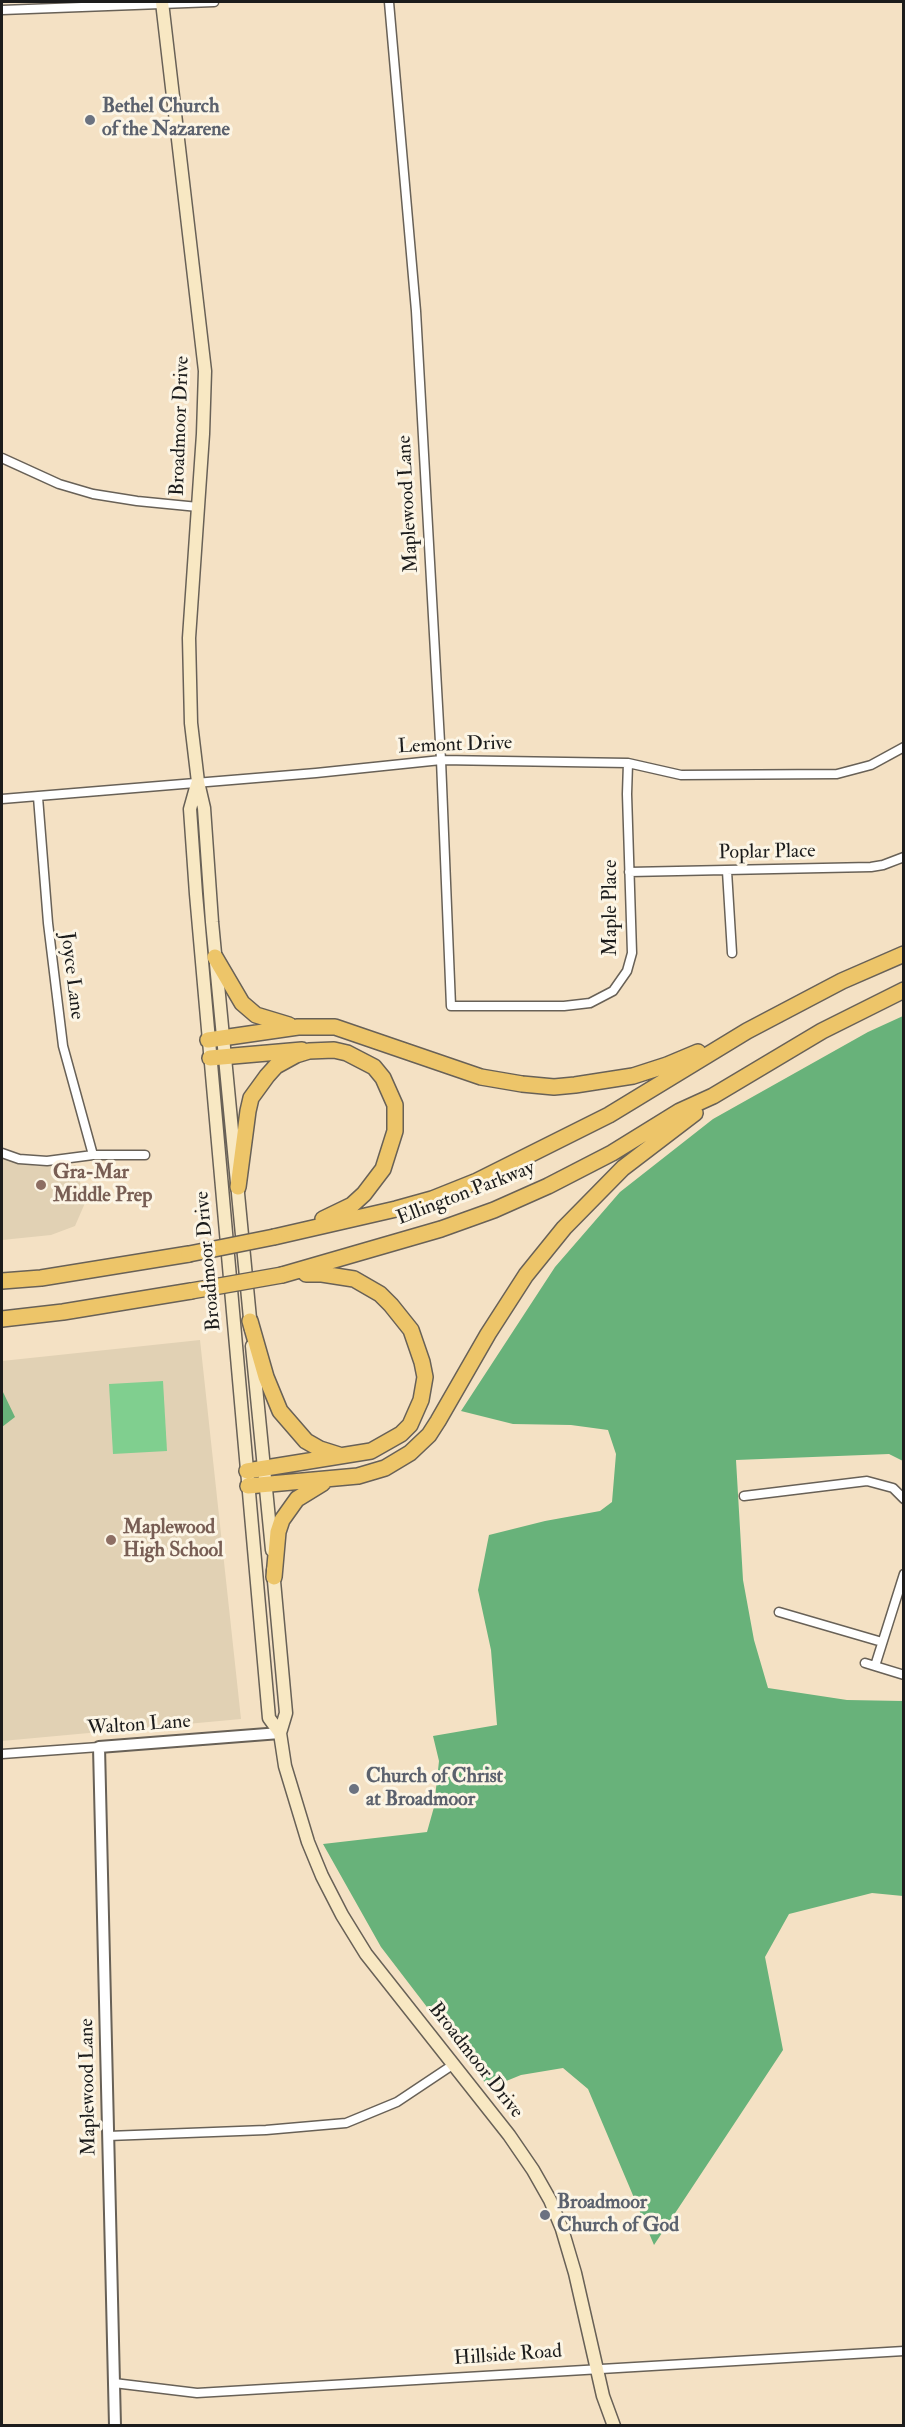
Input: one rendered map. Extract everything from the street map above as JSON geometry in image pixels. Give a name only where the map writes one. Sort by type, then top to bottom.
[{"type":"highway","name":"Ellington Parkway","points":[[2,1281],[41,1278],[189,1254],[274,1237],[432,1199],[477,1181],[609,1115],[747,1031],[842,981],[903,954]]},
{"type":"highway","points":[[215,957],[234,992],[249,1010],[263,1018],[298,1027]]},
{"type":"highway","name":"Ellington Parkway","points":[[2,1319],[63,1312],[282,1275],[409,1240],[494,1210],[581,1169],[680,1111],[713,1096],[822,1031],[903,990]]},
{"type":"highway","points":[[215,1039],[298,1027],[335,1027],[481,1077],[522,1084],[554,1086],[633,1076],[668,1065],[747,1031]]},
{"type":"highway","points":[[238,1187],[248,1111],[257,1088],[276,1066],[296,1055],[320,1049]]},
{"type":"highway","points":[[218,1056],[320,1049],[341,1052],[361,1059],[383,1078],[391,1091],[396,1117],[392,1144],[375,1181],[352,1205],[338,1214],[274,1237]]},
{"type":"highway","points":[[264,1476],[328,1480],[374,1472],[398,1461],[420,1444],[438,1421],[505,1305],[564,1228],[623,1168],[694,1114],[713,1096]]},
{"type":"highway","points":[[250,1321],[274,1399],[286,1420],[306,1441],[332,1455],[358,1455],[381,1447],[410,1425],[421,1400],[424,1377],[417,1344],[407,1324],[391,1305],[380,1294],[354,1279],[322,1274],[282,1275]]},
{"type":"highway","points":[[247,1478],[345,1456]]},
{"type":"highway","points":[[274,1577],[278,1532],[282,1520],[297,1499],[328,1480]]},
{"type":"main road","name":"Broadmoor Drive","points":[[162,3],[205,371],[189,638],[191,723],[198,782],[204,808],[215,957],[215,1039]]},
{"type":"main road","name":"Broadmoor Drive","points":[[198,782],[190,809],[215,1039],[238,1187],[286,1713],[280,1733]]},
{"type":"main road","name":"Broadmoor Drive","points":[[218,1056],[247,1478],[269,1718],[280,1733],[297,1812],[322,1876],[342,1915],[366,1954],[509,2135],[550,2200],[562,2229],[575,2273],[597,2367],[614,2426]]},
{"type":"street","points":[[2,10],[214,2]]},
{"type":"street","name":"Maplewood Lane","points":[[389,2],[416,311],[441,760],[451,1006]]},
{"type":"street","points":[[2,458],[59,484],[93,494],[198,507]]},
{"type":"street","name":"Lemont Drive","points":[[2,799],[441,760],[628,763],[681,775],[837,774],[871,765],[903,747]]},
{"type":"street","name":"Maple Place","points":[[451,1006],[573,1005],[590,1003],[614,991],[627,971],[632,953],[628,763]]},
{"type":"street","name":"Joyce Lane","points":[[38,797],[48,923],[63,1046],[93,1155]]},
{"type":"street","name":"Poplar Place","points":[[629,872],[871,867],[903,857]]},
{"type":"street","points":[[727,871],[732,953]]},
{"type":"street","points":[[2,1153],[19,1159],[46,1161],[93,1155],[145,1155]]},
{"type":"street","points":[[744,1496],[867,1481],[893,1488],[903,1499]]},
{"type":"street","points":[[875,1666],[903,1574]]},
{"type":"street","points":[[779,1612],[882,1642]]},
{"type":"street","points":[[865,1663],[903,1675]]},
{"type":"street","name":"Walton Lane","points":[[2,1754],[280,1733]]},
{"type":"street","name":"Maplewood Lane","points":[[99,1747],[115,2426]]},
{"type":"street","points":[[108,2136],[266,2130],[346,2123],[397,2102],[454,2064]]},
{"type":"street","name":"Hillside Road","points":[[114,2383],[197,2393],[903,2350]]},
{"type":"shaded area","name":"Gra-Mar Middle Prep","points":[[2,1159],[37,1166],[76,1165],[85,1203],[75,1226],[51,1235],[2,1240]]},
{"type":"shaded area","name":"Maplewood High School","points":[[200,1340],[241,1719],[2,1741],[2,1361]]},
{"type":"green space","points":[[903,1016],[903,1461],[889,1454],[736,1460],[743,1580],[754,1640],[768,1688],[847,1700],[903,1701],[903,1896],[872,1893],[789,1914],[765,1957],[783,2050],[654,2245],[588,2089],[563,2068],[521,2075],[489,2088],[381,1947],[323,1844],[427,1832],[434,1807],[439,1761],[433,1736],[497,1725],[491,1650],[478,1590],[489,1535],[545,1521],[600,1511],[612,1502],[616,1454],[608,1430],[571,1425],[513,1424],[461,1411],[555,1267],[620,1192],[713,1119],[868,1032]]},
{"type":"green space","points":[[163,1381],[167,1451],[113,1454],[109,1384]]},
{"type":"green space","points":[[2,1390],[15,1417],[2,1427]]},
{"type":"place","name":"Bethel Church of the Nazarene","points":[[90,120]]},
{"type":"place","name":"Gra-Mar Middle Prep","points":[[41,1185]]},
{"type":"place","name":"Maplewood High School","points":[[111,1540]]},
{"type":"place","name":"Church of Christ at Broadmoor","points":[[354,1789]]},
{"type":"place","name":"Broadmoor Church of God","points":[[545,2215]]}]
